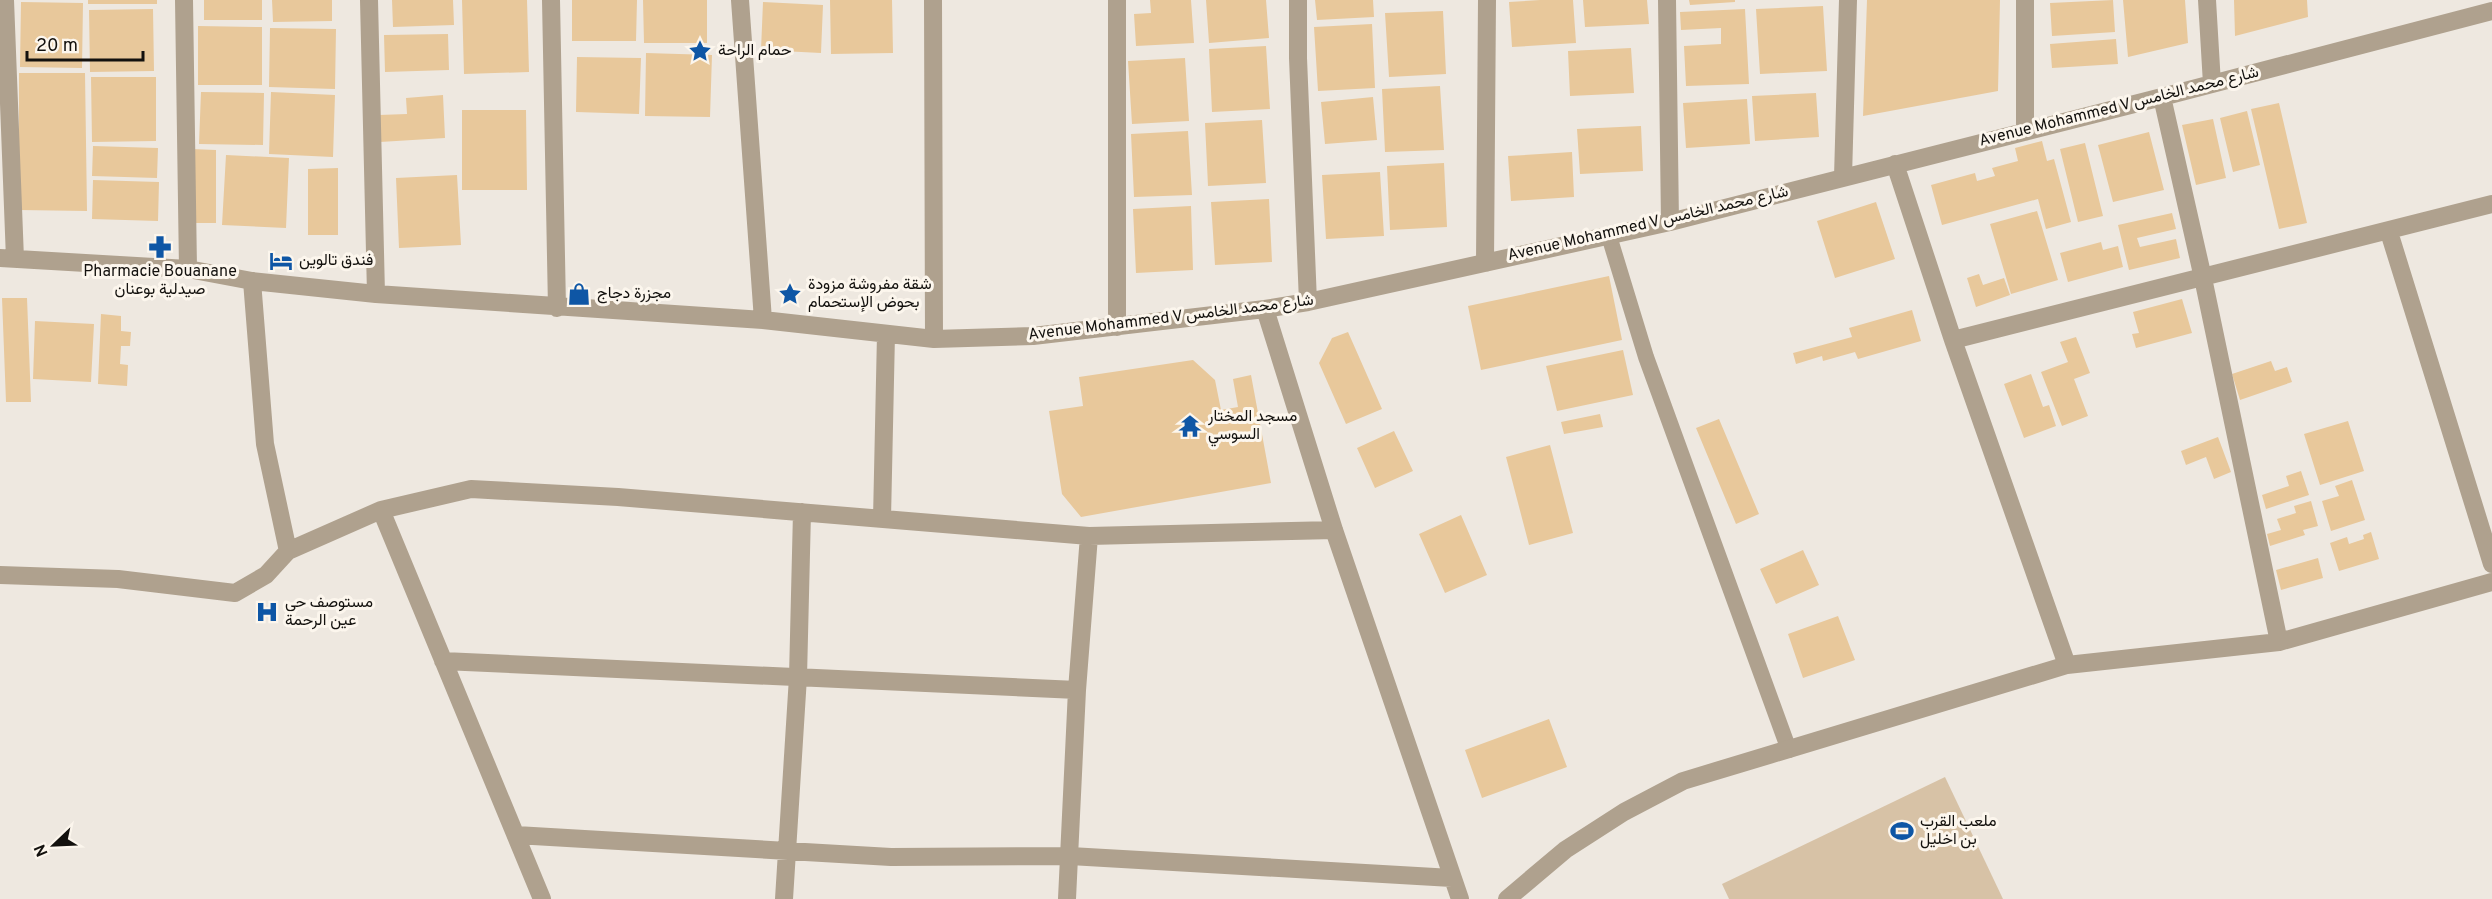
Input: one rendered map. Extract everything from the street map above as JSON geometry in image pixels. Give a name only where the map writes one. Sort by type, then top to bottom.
[{"type":"street","points":[[6,0],[7,258]]},
{"type":"street","points":[[184,0],[188,269]]},
{"type":"street","points":[[369,0],[376,294]]},
{"type":"street","points":[[551,0],[557,308]]},
{"type":"street","points":[[740,0],[763,320]]},
{"type":"street","points":[[933,0],[934,339]]},
{"type":"street","points":[[1117,0],[1117,327]]},
{"type":"street","points":[[1298,0],[1298,58],[1308,302]]},
{"type":"street","points":[[1485,262],[1487,0]]},
{"type":"street","points":[[1666,0],[1670,222]]},
{"type":"street","points":[[1843,177],[1848,0]]},
{"type":"street","points":[[2025,0],[2025,132]]},
{"type":"street","points":[[2207,0],[2212,84]]},
{"type":"street","name":"Avenue Mohammed V شارع محمد الخامس","points":[[7,258],[188,269],[252,281],[376,294],[557,308],[763,320],[934,339],[1034,336],[1308,302],[1609,236],[2025,132],[2492,11]]},
{"type":"street","points":[[2162,97],[2203,278],[2279,642]]},
{"type":"street","points":[[1895,164],[1953,340],[2067,665]]},
{"type":"street","points":[[1953,340],[2389,232],[2492,204]]},
{"type":"street","points":[[2389,232],[2492,564]]},
{"type":"street","points":[[252,281],[265,444],[288,551]]},
{"type":"street","points":[[1265,309],[1334,530],[1460,899]]},
{"type":"street","points":[[882,519],[886,334]]},
{"type":"street","points":[[0,575],[118,579],[234,592],[266,575],[288,551],[381,510],[471,489],[618,497],[1089,536],[1334,530]]},
{"type":"street","points":[[381,510],[542,899]]},
{"type":"street","points":[[784,899],[798,678],[802,512]]},
{"type":"street","points":[[1067,899],[1077,690],[1089,536]]},
{"type":"street","points":[[1507,899],[1565,850],[1624,812],[1683,781],[2067,665],[2279,642],[2492,582]]},
{"type":"street","points":[[443,662],[1077,690]]},
{"type":"street","points":[[516,835],[891,857],[1070,856],[1452,878]]},
{"type":"lane","points":[[1609,236],[1646,357],[1790,750]]},
{"type":"shaded area","name":"ملعب القرب بن اخليل","points":[[1945,777],[2003,899],[1729,899],[1722,884]]},
{"type":"building","points":[[88,0],[157,0],[157,4],[88,4]]},
{"type":"building","points":[[204,0],[262,0],[262,20],[204,20]]},
{"type":"building","points":[[272,0],[332,0],[332,21],[273,22]]},
{"type":"building","points":[[392,0],[453,0],[454,25],[393,27]]},
{"type":"building","points":[[462,0],[527,0],[529,72],[464,74]]},
{"type":"building","points":[[572,0],[637,0],[636,41],[572,41]]},
{"type":"building","points":[[643,0],[707,0],[707,43],[644,43]]},
{"type":"building","points":[[830,0],[892,0],[893,53],[831,54]]},
{"type":"building","points":[[1150,0],[1191,0],[1194,43],[1136,46],[1134,14],[1151,13]]},
{"type":"building","points":[[1206,0],[1266,0],[1269,38],[1209,43]]},
{"type":"building","points":[[1315,0],[1373,0],[1374,17],[1317,20]]},
{"type":"building","points":[[1573,0],[1576,43],[1512,47],[1509,2]]},
{"type":"building","points":[[1583,0],[1647,0],[1649,24],[1585,27]]},
{"type":"building","points":[[1689,0],[1735,0],[1735,2],[1690,5]]},
{"type":"building","points":[[1867,0],[2000,0],[1998,91],[1863,116]]},
{"type":"building","points":[[2113,0],[2115,32],[2052,36],[2050,3]]},
{"type":"building","points":[[2123,0],[2185,0],[2188,43],[2128,57]]},
{"type":"building","points":[[2234,0],[2307,0],[2308,17],[2235,36]]},
{"type":"building","points":[[21,2],[83,3],[82,68],[20,67]]},
{"type":"building","points":[[763,2],[823,5],[821,53],[761,50]]},
{"type":"building","points":[[1823,6],[1827,71],[1760,74],[1756,9]]},
{"type":"building","points":[[153,9],[154,71],[90,72],[89,10]]},
{"type":"building","points":[[1745,9],[1749,84],[1686,86],[1684,46],[1721,44],[1721,28],[1681,30],[1680,12]]},
{"type":"building","points":[[1443,11],[1446,74],[1389,77],[1385,13]]},
{"type":"building","points":[[1372,24],[1375,88],[1318,91],[1314,27]]},
{"type":"building","points":[[198,26],[262,27],[262,85],[198,85]]},
{"type":"building","points":[[270,28],[336,29],[335,89],[269,87]]},
{"type":"building","points":[[448,34],[449,70],[385,72],[384,35]]},
{"type":"building","points":[[2116,39],[2118,64],[2052,68],[2050,44]]},
{"type":"building","points":[[1266,46],[1270,109],[1212,112],[1209,49]]},
{"type":"building","points":[[1631,48],[1634,93],[1570,96],[1568,51]]},
{"type":"building","points":[[646,53],[712,55],[710,117],[645,116]]},
{"type":"building","points":[[577,57],[641,58],[639,114],[576,112]]},
{"type":"building","points":[[1185,58],[1189,121],[1132,124],[1128,61]]},
{"type":"building","points":[[19,73],[85,73],[87,211],[19,210]]},
{"type":"building","points":[[91,77],[156,77],[156,141],[92,142]]},
{"type":"building","points":[[1440,86],[1444,150],[1385,152],[1382,89]]},
{"type":"building","points":[[201,92],[264,93],[263,145],[199,144]]},
{"type":"building","points":[[271,92],[335,95],[333,157],[269,154]]},
{"type":"building","points":[[1816,93],[1819,137],[1755,141],[1752,96]]},
{"type":"building","points":[[443,95],[445,138],[380,142],[379,115],[407,114],[406,98]]},
{"type":"building","points":[[1373,97],[1377,140],[1325,144],[1321,102]]},
{"type":"building","points":[[1747,99],[1750,144],[1686,148],[1683,103]]},
{"type":"building","points":[[2279,103],[2307,223],[2279,229],[2251,109]]},
{"type":"building","points":[[462,110],[526,110],[527,190],[462,190]]},
{"type":"building","points":[[2247,111],[2260,165],[2233,172],[2220,118]]},
{"type":"building","points":[[2213,119],[2226,178],[2196,185],[2182,125]]},
{"type":"building","points":[[1262,120],[1266,183],[1208,186],[1205,123]]},
{"type":"building","points":[[1641,126],[1643,171],[1580,174],[1577,129]]},
{"type":"building","points":[[1188,131],[1192,195],[1134,197],[1131,134]]},
{"type":"building","points":[[2149,132],[2164,190],[2113,202],[2098,145]]},
{"type":"building","points":[[2042,141],[2047,161],[2054,159],[2071,222],[2046,229],[2038,199],[1942,225],[1931,185],[1975,173],[1977,181],[1995,176],[1992,168],[2018,161],[2015,148]]},
{"type":"building","points":[[2085,143],[2103,216],[2078,222],[2060,149]]},
{"type":"building","points":[[93,146],[158,148],[157,178],[92,176]]},
{"type":"building","points":[[191,149],[216,150],[216,223],[191,223]]},
{"type":"building","points":[[1572,152],[1574,197],[1511,201],[1508,156]]},
{"type":"building","points":[[226,155],[289,158],[286,228],[222,225]]},
{"type":"building","points":[[1444,163],[1447,227],[1390,230],[1387,166]]},
{"type":"building","points":[[338,168],[338,235],[308,235],[308,169]]},
{"type":"building","points":[[1380,172],[1384,236],[1326,239],[1322,175]]},
{"type":"building","points":[[457,175],[461,245],[399,248],[396,178]]},
{"type":"building","points":[[93,180],[159,182],[158,221],[92,219]]},
{"type":"building","points":[[1269,199],[1272,262],[1215,265],[1211,202]]},
{"type":"building","points":[[1876,202],[1895,259],[1835,278],[1817,221]]},
{"type":"building","points":[[1191,206],[1193,270],[1136,273],[1133,209]]},
{"type":"building","points":[[2037,211],[2058,280],[2011,294],[1990,224]]},
{"type":"building","points":[[2172,213],[2176,229],[2137,238],[2140,247],[2176,239],[2180,258],[2129,270],[2118,225]]},
{"type":"building","points":[[2101,242],[2103,250],[2118,246],[2123,267],[2068,282],[2060,253]]},
{"type":"building","points":[[1979,274],[1983,285],[2004,278],[2010,295],[1976,307],[1967,278]]},
{"type":"building","points":[[1609,276],[1622,340],[1481,370],[1468,306]]},
{"type":"building","points":[[2,298],[27,298],[31,402],[6,402]]},
{"type":"building","points":[[2182,299],[2192,333],[2136,348],[2132,334],[2139,333],[2133,312]]},
{"type":"building","points":[[1912,310],[1921,341],[1858,359],[1855,352],[1823,361],[1822,356],[1796,364],[1793,353],[1852,337],[1849,328]]},
{"type":"building","points":[[101,314],[121,316],[121,331],[131,332],[130,346],[121,346],[120,364],[128,365],[127,386],[98,384]]},
{"type":"building","points":[[35,321],[94,324],[91,382],[33,379]]},
{"type":"building","points":[[1348,332],[1382,409],[1346,424],[1319,363],[1332,338]]},
{"type":"building","points":[[2076,337],[2090,373],[2074,379],[2088,416],[2062,426],[2041,372],[2068,362],[2060,342]]},
{"type":"building","points":[[1623,350],[1633,395],[1557,411],[1546,366]]},
{"type":"building","points":[[1193,360],[1215,380],[1221,410],[1238,407],[1233,379],[1251,375],[1271,483],[1081,517],[1062,494],[1049,411],[1083,406],[1079,377]]},
{"type":"building","points":[[2271,361],[2275,371],[2287,367],[2292,382],[2240,400],[2232,374]]},
{"type":"building","points":[[2031,374],[2043,407],[2049,405],[2056,426],[2024,438],[2004,384]]},
{"type":"building","points":[[1600,414],[1603,427],[1564,434],[1561,422]]},
{"type":"building","points":[[1719,419],[1759,514],[1736,524],[1696,428]]},
{"type":"building","points":[[2348,421],[2364,471],[2320,485],[2304,434]]},
{"type":"building","points":[[1394,431],[1413,471],[1375,488],[1357,448]]},
{"type":"building","points":[[2218,437],[2231,472],[2214,479],[2206,457],[2186,465],[2181,451]]},
{"type":"building","points":[[1550,445],[1573,533],[1529,545],[1506,457]]},
{"type":"building","points":[[2301,471],[2309,495],[2266,509],[2262,495],[2289,486],[2286,476]]},
{"type":"building","points":[[2352,480],[2365,520],[2331,531],[2322,501],[2339,496],[2335,486]]},
{"type":"building","points":[[2311,501],[2318,526],[2303,530],[2305,535],[2270,546],[2267,534],[2281,530],[2277,519],[2296,513],[2294,506]]},
{"type":"building","points":[[1461,515],[1487,575],[1445,593],[1419,534]]},
{"type":"building","points":[[2371,532],[2379,559],[2339,571],[2330,543],[2347,537],[2349,544],[2364,539],[2363,535]]},
{"type":"building","points":[[1803,550],[1819,585],[1776,604],[1760,569]]},
{"type":"building","points":[[2318,558],[2323,578],[2281,590],[2276,570]]},
{"type":"building","points":[[1838,616],[1855,660],[1803,678],[1788,634]]},
{"type":"building","points":[[1549,719],[1567,767],[1482,798],[1465,750]]},
{"type":"place","name":"حمام الراحة","points":[[700,51]]},
{"type":"place","name":"Pharmacie Bouanane صيدلية بوعنان","points":[[160,247]]},
{"type":"place","name":"فندق تالوين","points":[[281,261]]},
{"type":"place","name":"مجزرة دجاج","points":[[579,294]]},
{"type":"place","name":"شقة مفروشة مزودة بحوض الإستحمام","points":[[790,294]]},
{"type":"place","name":"مسجد المختار السوسي","points":[[1190,426]]},
{"type":"place","name":"مستوصف حي عين الرحمة","points":[[267,612]]},
{"type":"place","name":"ملعب القرب بن اخليل","points":[[1902,831]]}]
